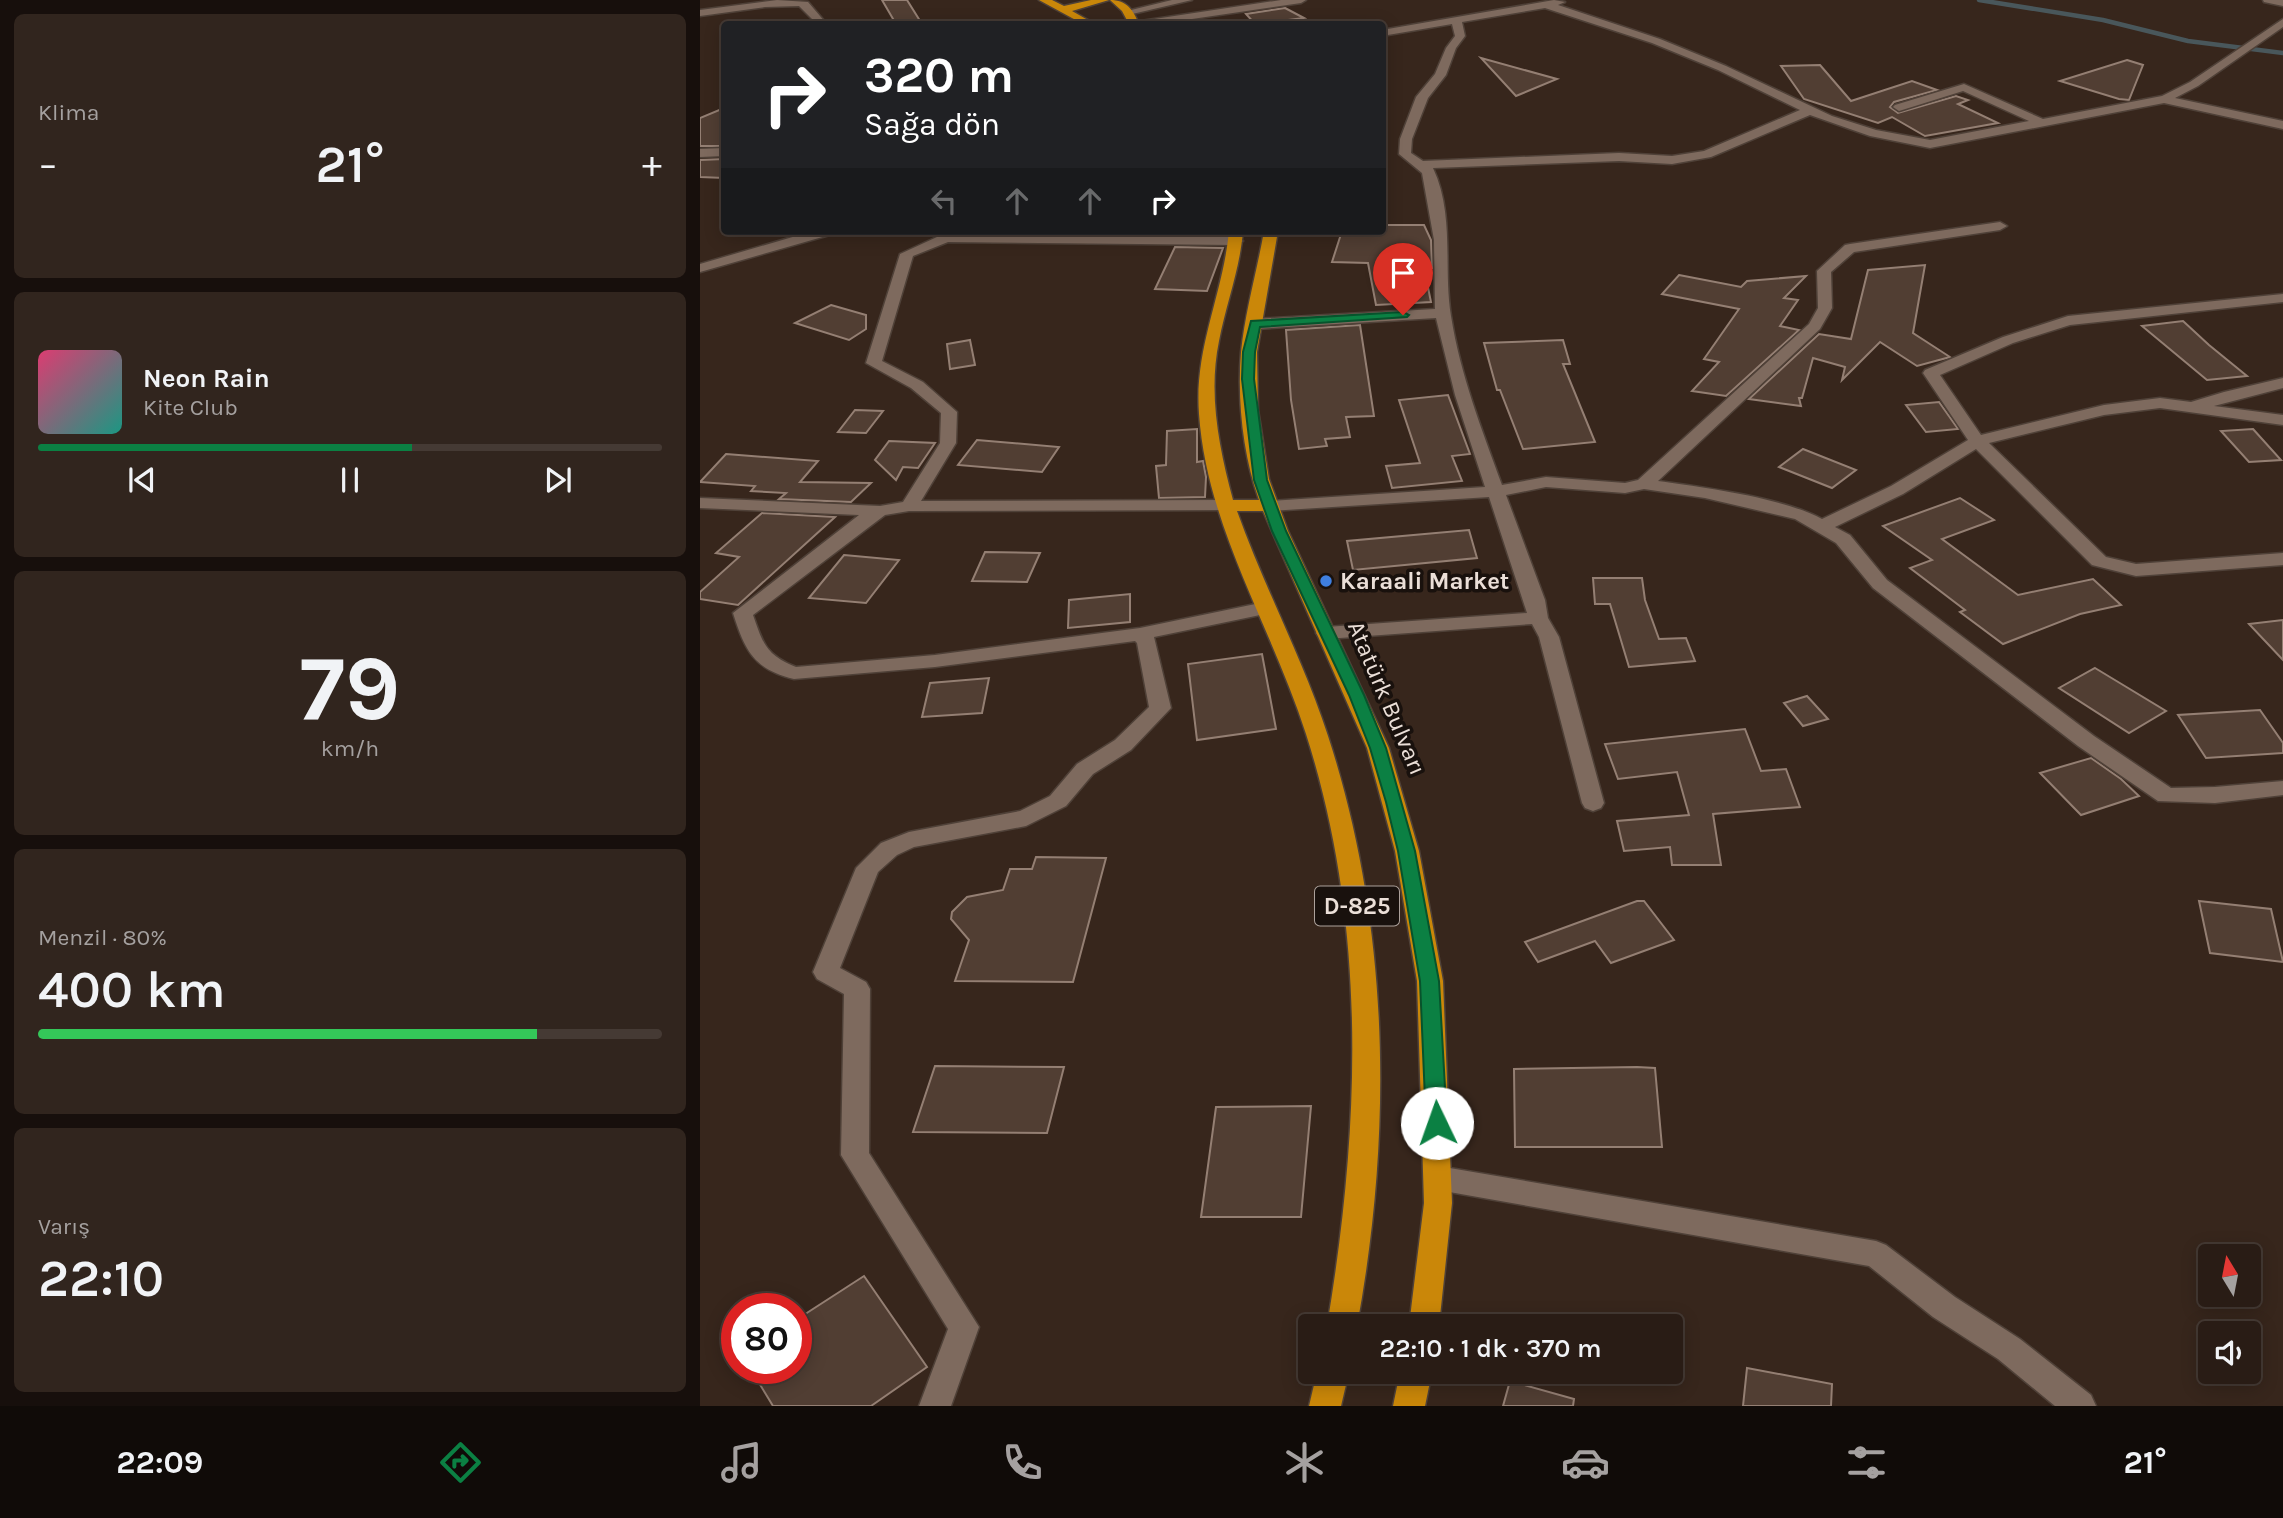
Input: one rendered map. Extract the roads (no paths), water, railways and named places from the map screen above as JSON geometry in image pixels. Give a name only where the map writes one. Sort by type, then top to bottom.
[{"type":"highway","points":[[1044,0],[1084,21]]},
{"type":"highway","points":[[1062,10],[1104,0]]},
{"type":"highway","points":[[1115,0],[1128,12],[1132,21]]},
{"type":"highway","name":"Atatürk Bulvarı","points":[[1269,235],[1249,352],[1250,410],[1260,480],[1378,748],[1407,851],[1430,981],[1438,1203],[1426,1314]]},
{"type":"highway","points":[[1236,236],[1210,344],[1207,381],[1209,431],[1227,505],[1270,506]]},
{"type":"highway","name":"D-825","points":[[1227,505],[1265,608],[1316,731],[1335,791],[1356,901],[1364,986],[1366,1140],[1361,1208],[1344,1314]]},
{"type":"highway","points":[[1325,1406],[1330,1384]]},
{"type":"highway","points":[[1409,1406],[1414,1384]]},
{"type":"street","points":[[1128,12],[1188,0]]},
{"type":"street","points":[[1161,21],[1301,0]]},
{"type":"street","points":[[1386,32],[1573,0]]},
{"type":"street","points":[[2268,0],[2283,2]]},
{"type":"street","points":[[700,13],[782,1],[800,2],[809,7],[820,21]]},
{"type":"street","points":[[1547,5],[1656,41],[1722,68],[1811,110],[1874,133],[1930,144],[2165,99],[2194,84],[2283,22]]},
{"type":"street","points":[[1457,21],[1460,36],[1451,48],[1440,75],[1422,97],[1406,139],[1405,154],[1428,171],[1439,229],[1442,313],[1469,420],[1498,491],[1535,600],[1538,618],[1549,637],[1593,803]]},
{"type":"street","points":[[1899,107],[1964,88],[2040,122]]},
{"type":"street","points":[[2165,99],[2283,125]]},
{"type":"street","points":[[1423,165],[1619,158],[1672,160],[1707,154],[1811,110]]},
{"type":"street","points":[[700,153],[721,152]]},
{"type":"street","points":[[1644,484],[1815,326],[1825,308],[1824,271],[1850,248],[2000,226]]},
{"type":"street","points":[[700,268],[814,235]]},
{"type":"street","points":[[909,506],[948,443],[950,412],[917,385],[874,363],[907,254],[953,235]]},
{"type":"street","points":[[946,238],[1236,236]]},
{"type":"street","points":[[2283,298],[2068,321],[2008,340],[1931,373],[1978,441],[2099,561],[2136,570],[2283,559]]},
{"type":"street","points":[[1255,324],[1442,313]]},
{"type":"street","points":[[2194,407],[2230,395],[2283,383]]},
{"type":"street","points":[[1822,526],[1897,490],[1978,441],[2104,410],[2160,403],[2283,420]]},
{"type":"street","points":[[1270,506],[1498,491],[1546,482],[1625,488],[1644,484],[1705,493],[1801,515],[1843,539],[1880,584],[2086,741],[2166,796],[2215,795],[2283,788]]},
{"type":"street","points":[[700,503],[880,511],[909,506],[1227,505]]},
{"type":"street","points":[[880,511],[863,521],[744,613],[753,647],[773,665],[794,673],[935,661],[1140,634],[1265,608]]},
{"type":"street","points":[[1326,633],[1538,618]]},
{"type":"street","points":[[935,1406],[964,1327],[855,1156],[857,989],[826,972],[868,868],[888,849],[909,840],[1026,818],[1058,801],[1085,769],[1123,745],[1160,708],[1147,641],[1140,634]]},
{"type":"street","points":[[1437,1178],[1876,1254],[1944,1307],[2009,1349],[2080,1406]]},
{"type":"waterway","points":[[1979,0],[2103,20],[2188,41],[2283,53]]},
{"type":"place","name":"Karaali Market","points":[[1326,581]]}]
